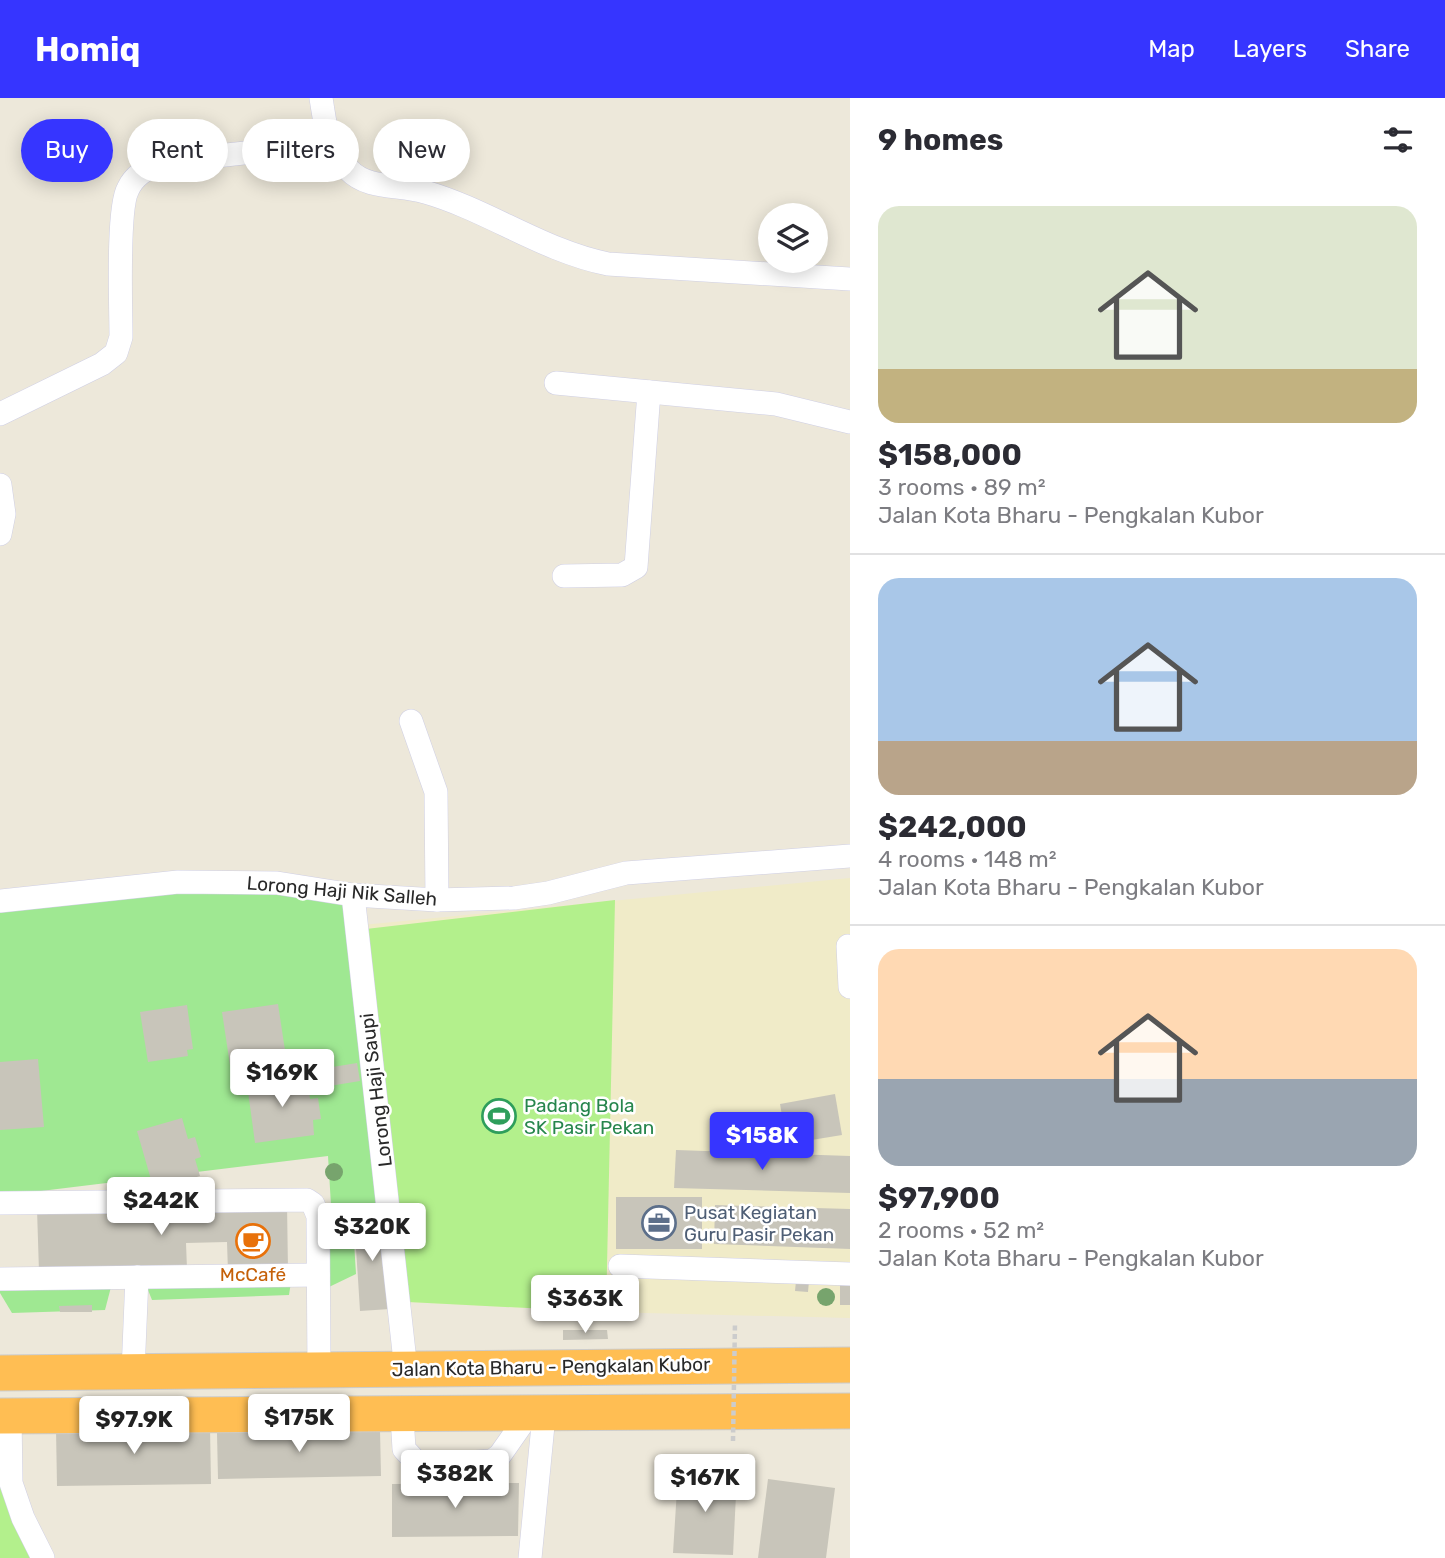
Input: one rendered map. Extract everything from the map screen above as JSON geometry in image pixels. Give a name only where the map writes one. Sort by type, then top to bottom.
[{"type":"highway","name":"Jalan Kota Bharu - Pengkalan Kubor","points":[[0,1373],[850,1364]]},
{"type":"highway","points":[[5,1415],[402,1416],[850,1411]]},
{"type":"street","points":[[321,98],[324,119]]},
{"type":"street","points":[[0,414],[102,364],[116,354],[121,337],[123,215],[126,191],[138,174],[161,162],[242,153]]},
{"type":"street","points":[[359,177],[369,183],[409,187],[435,194],[581,259],[608,264],[850,279]]},
{"type":"street","points":[[556,383],[776,404],[850,422]]},
{"type":"street","points":[[564,576],[622,575],[636,567],[649,392]]},
{"type":"street","points":[[0,485],[4,514],[0,534]]},
{"type":"street","points":[[411,722],[436,792],[437,900]]},
{"type":"street","name":"Lorong Haji Nik Salleh","points":[[0,901],[178,882],[276,883],[353,895],[437,900],[514,898],[548,893],[626,873],[850,856]]},
{"type":"street","name":"Lorong Haji Saupi","points":[[353,895],[406,1370]]},
{"type":"street","points":[[848,946],[850,987]]},
{"type":"street","points":[[0,1203],[307,1200],[313,1203],[318,1216],[319,1370]]},
{"type":"street","points":[[620,1266],[850,1274]]},
{"type":"street","points":[[0,1279],[318,1275]]},
{"type":"street","points":[[133,1372],[137,1277]]},
{"type":"street","points":[[5,1415],[11,1483],[23,1518],[43,1558]]},
{"type":"street","points":[[402,1416],[404,1449],[417,1463],[427,1465],[492,1461],[536,1415]]},
{"type":"street","points":[[530,1558],[536,1415]]},
{"type":"path","points":[[733,1441],[735,1323]]},
{"type":"shaded area","points":[[850,878],[850,1318],[606,1312],[408,1302],[362,925]]},
{"type":"green space","points":[[178,882],[353,895],[390,1213],[354,1216],[352,1203],[331,1205],[328,1156],[0,1196],[0,901]]},
{"type":"green space","name":"Padang Bola SK Pasir Pekan","points":[[615,900],[606,1312],[408,1302],[366,929]]},
{"type":"green space","points":[[354,1242],[356,1274],[329,1287],[328,1244]]},
{"type":"green space","points":[[291,1282],[289,1295],[152,1300],[146,1285]]},
{"type":"green space","points":[[111,1287],[105,1310],[12,1313],[0,1293],[0,1291]]},
{"type":"green space","points":[[0,1471],[33,1558],[0,1558]]},
{"type":"building","points":[[278,1004],[286,1057],[230,1065],[222,1012]]},
{"type":"building","points":[[187,1005],[193,1049],[187,1050],[188,1056],[148,1062],[140,1012]]},
{"type":"building","points":[[38,1059],[44,1127],[0,1130],[0,1062]]},
{"type":"building","points":[[357,1063],[360,1081],[311,1089],[308,1071]]},
{"type":"building","points":[[307,1076],[310,1099],[318,1098],[321,1119],[313,1120],[314,1135],[255,1143],[247,1084]]},
{"type":"building","points":[[835,1094],[842,1135],[787,1144],[780,1104]]},
{"type":"building","points":[[182,1118],[188,1139],[195,1137],[201,1157],[195,1159],[200,1176],[154,1190],[137,1131]]},
{"type":"building","points":[[676,1150],[850,1156],[850,1193],[674,1188]]},
{"type":"building","name":"Pusat Kegiatan Guru Pasir Pekan","points":[[616,1197],[702,1197],[702,1249],[616,1249]]},
{"type":"building","points":[[287,1204],[288,1271],[228,1272],[227,1242],[186,1243],[187,1269],[39,1272],[37,1209]]},
{"type":"building","points":[[715,1205],[850,1209],[850,1249],[714,1244]]},
{"type":"building","points":[[383,1214],[390,1309],[360,1311],[354,1216]]},
{"type":"building","points":[[796,1281],[809,1281],[808,1292],[795,1291]]},
{"type":"building","points":[[850,1284],[850,1305],[840,1305],[840,1285]]},
{"type":"building","points":[[92,1305],[92,1312],[60,1312],[59,1306]]},
{"type":"building","points":[[563,1330],[607,1330],[608,1339],[563,1340]]},
{"type":"building","points":[[210,1427],[211,1484],[57,1486],[56,1429]]},
{"type":"building","points":[[380,1430],[381,1476],[218,1479],[217,1433]]},
{"type":"building","points":[[678,1473],[737,1475],[733,1555],[673,1553]]},
{"type":"building","points":[[768,1479],[835,1488],[826,1558],[758,1558]]},
{"type":"building","points":[[519,1483],[518,1536],[392,1537],[392,1484]]},
{"type":"place","name":"Padang Bola SK Pasir Pekan","points":[[499,1116]]},
{"type":"place","name":"Pusat Kegiatan Guru Pasir Pekan","points":[[659,1223]]},
{"type":"place","name":"McCafé","points":[[253,1241]]}]
